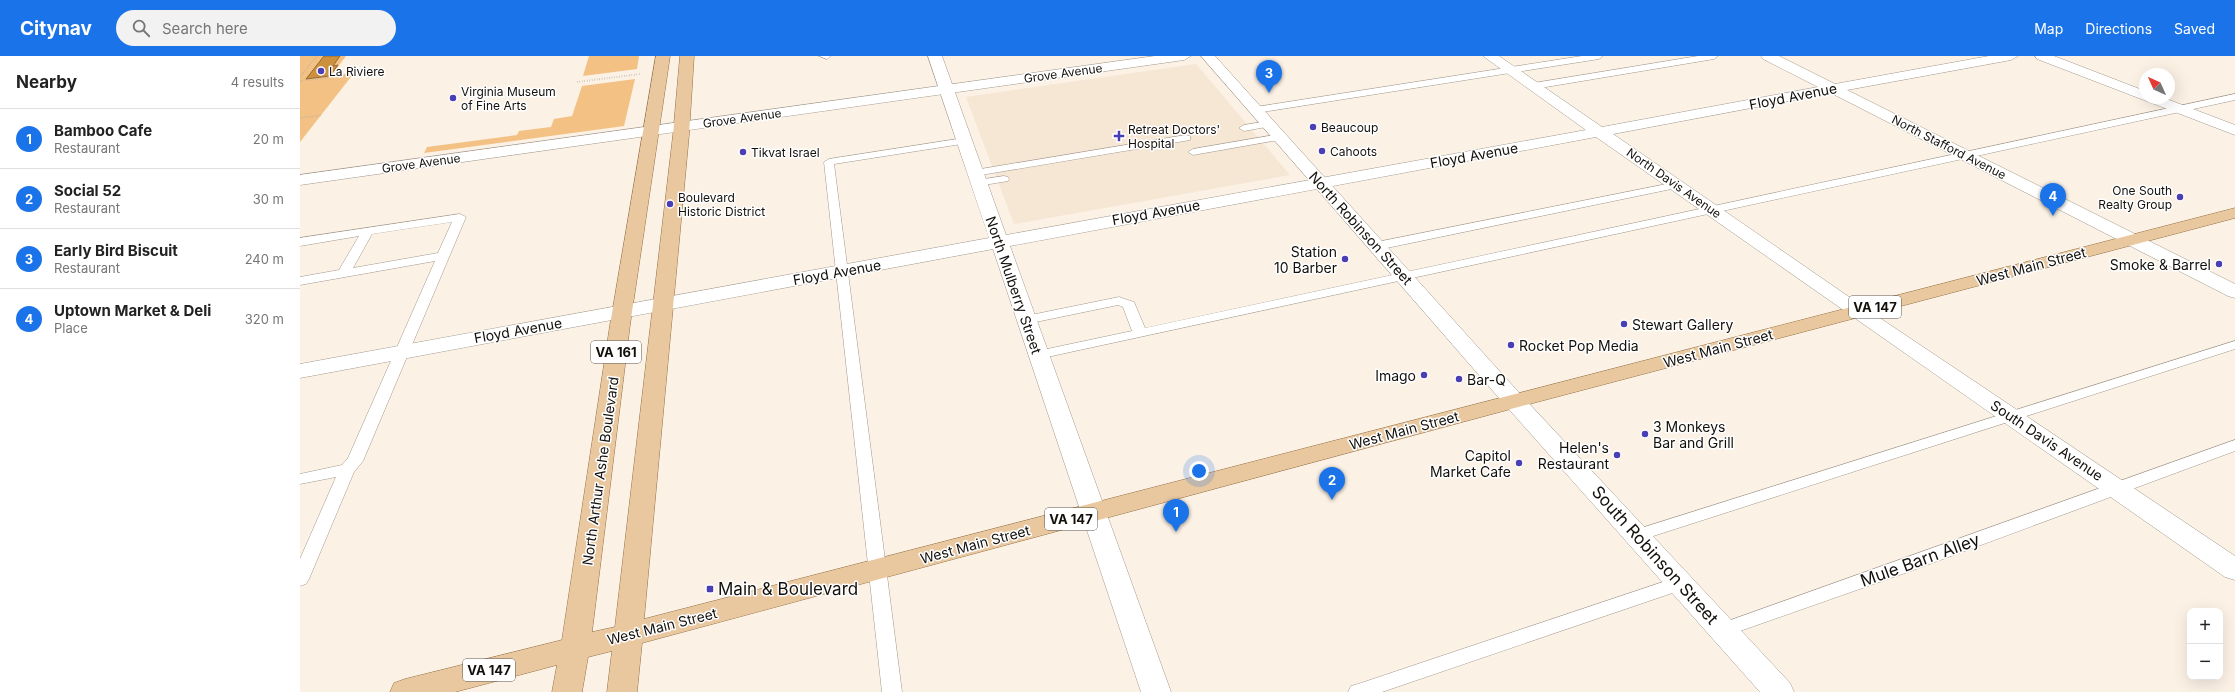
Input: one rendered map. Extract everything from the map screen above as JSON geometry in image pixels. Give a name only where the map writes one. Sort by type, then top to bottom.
[{"type":"main road","name":"North Arthur Ashe Boulevard","points":[[574,648],[623,311],[663,56]]},
{"type":"main road","name":"VA 161","points":[[622,692],[662,303],[682,127],[687,56]]},
{"type":"main road","name":"West Main Street","points":[[574,648],[878,570],[1514,401],[2235,213]]},
{"type":"main road","name":"VA 161","points":[[567,692],[574,648]]},
{"type":"main road","name":"VA 147","points":[[405,692],[574,648]]},
{"type":"street","name":"North Mulberry Street","points":[[935,56],[1156,692]]},
{"type":"street","name":"Grove Avenue","points":[[300,180],[1184,56]]},
{"type":"street","name":"North Robinson Street","points":[[1208,56],[1514,401]]},
{"type":"street","name":"North Davis Avenue","points":[[1490,56],[1858,312]]},
{"type":"street","name":"North Stafford Avenue","points":[[1768,56],[2235,292]]},
{"type":"street","name":"Floyd Avenue","points":[[300,371],[662,303],[2011,56]]},
{"type":"street","points":[[2042,56],[2139,94]]},
{"type":"street","points":[[2166,104],[2231,127]]},
{"type":"street","name":"South Davis Avenue","points":[[1858,312],[2235,570]]},
{"type":"street","name":"South Robinson Street","points":[[1514,401],[1638,535],[1779,692]]},
{"type":"lane","points":[[1256,110],[1599,56]]},
{"type":"lane","points":[[1534,86],[1714,56]]},
{"type":"lane","points":[[1038,355],[1963,154],[2235,97]]},
{"type":"lane","points":[[1244,128],[1274,131]]},
{"type":"lane","points":[[1193,152],[1274,131]]},
{"type":"lane","points":[[977,178],[1186,138]]},
{"type":"lane","points":[[892,692],[829,162],[964,140]]},
{"type":"lane","points":[[977,178],[1004,179]]},
{"type":"lane","points":[[1376,246],[1677,185]]},
{"type":"lane","points":[[300,242],[460,217],[355,461],[347,469],[306,550],[300,579]]},
{"type":"lane","points":[[344,273],[367,232]]},
{"type":"lane","points":[[300,280],[444,256]]},
{"type":"lane","points":[[1026,320],[1119,301],[1129,305],[1140,334]]},
{"type":"lane","points":[[1638,535],[2235,345]]},
{"type":"lane","name":"Mule Barn Alley","points":[[1723,630],[2234,446]]},
{"type":"lane","points":[[300,479],[347,469]]},
{"type":"lane","points":[[1358,692],[1681,583]]},
{"type":"path","points":[[300,77],[318,56]]},
{"type":"path","points":[[300,80],[353,74]]},
{"type":"path","points":[[578,82],[640,74]]},
{"type":"path","points":[[300,118],[322,115]]},
{"type":"shaded area","points":[[300,56],[346,56],[331,76],[354,73],[300,142]]},
{"type":"shaded area","points":[[324,56],[340,56],[333,66],[338,65],[330,76],[306,79]]},
{"type":"shaded area","points":[[589,56],[639,56],[637,69],[583,76]]},
{"type":"shaded area","name":"Retreat Doctors' Hospital","points":[[1196,64],[1290,175],[1014,224],[966,97]]},
{"type":"shaded area","points":[[635,79],[624,126],[424,153],[427,147],[517,135],[519,131],[551,127],[554,119],[572,116],[582,86]]},
{"type":"place","name":"La Riviere","points":[[321,71]]},
{"type":"place","name":"Early Bird Biscuit","points":[[1269,93]]},
{"type":"place","name":"Virginia Museum of Fine Arts","points":[[453,98]]},
{"type":"place","name":"Beaucoup","points":[[1313,127]]},
{"type":"place","name":"Retreat Doctors' Hospital","points":[[1119,136]]},
{"type":"place","name":"Cahoots","points":[[1322,151]]},
{"type":"place","name":"Tikvat Israel","points":[[743,152]]},
{"type":"place","name":"One South Realty Group","points":[[2180,197]]},
{"type":"place","name":"Boulevard Historic District","points":[[670,204]]},
{"type":"place","name":"Uptown Market & Deli","points":[[2053,216]]},
{"type":"place","name":"Station 10 Barber","points":[[1345,259]]},
{"type":"place","name":"Smoke & Barrel","points":[[2219,264]]},
{"type":"place","name":"Stewart Gallery","points":[[1624,324]]},
{"type":"place","name":"Rocket Pop Media","points":[[1511,345]]},
{"type":"place","name":"Imago","points":[[1424,375]]},
{"type":"place","name":"Bar-Q","points":[[1459,379]]},
{"type":"place","name":"3 Monkeys Bar and Grill","points":[[1645,434]]},
{"type":"place","name":"Helen's Restaurant","points":[[1617,455]]},
{"type":"place","name":"Capitol Market Cafe","points":[[1519,463]]},
{"type":"place","name":"Social 52","points":[[1332,500]]},
{"type":"place","name":"Bamboo Cafe","points":[[1176,532]]},
{"type":"place","name":"Main & Boulevard","points":[[710,589]]}]
